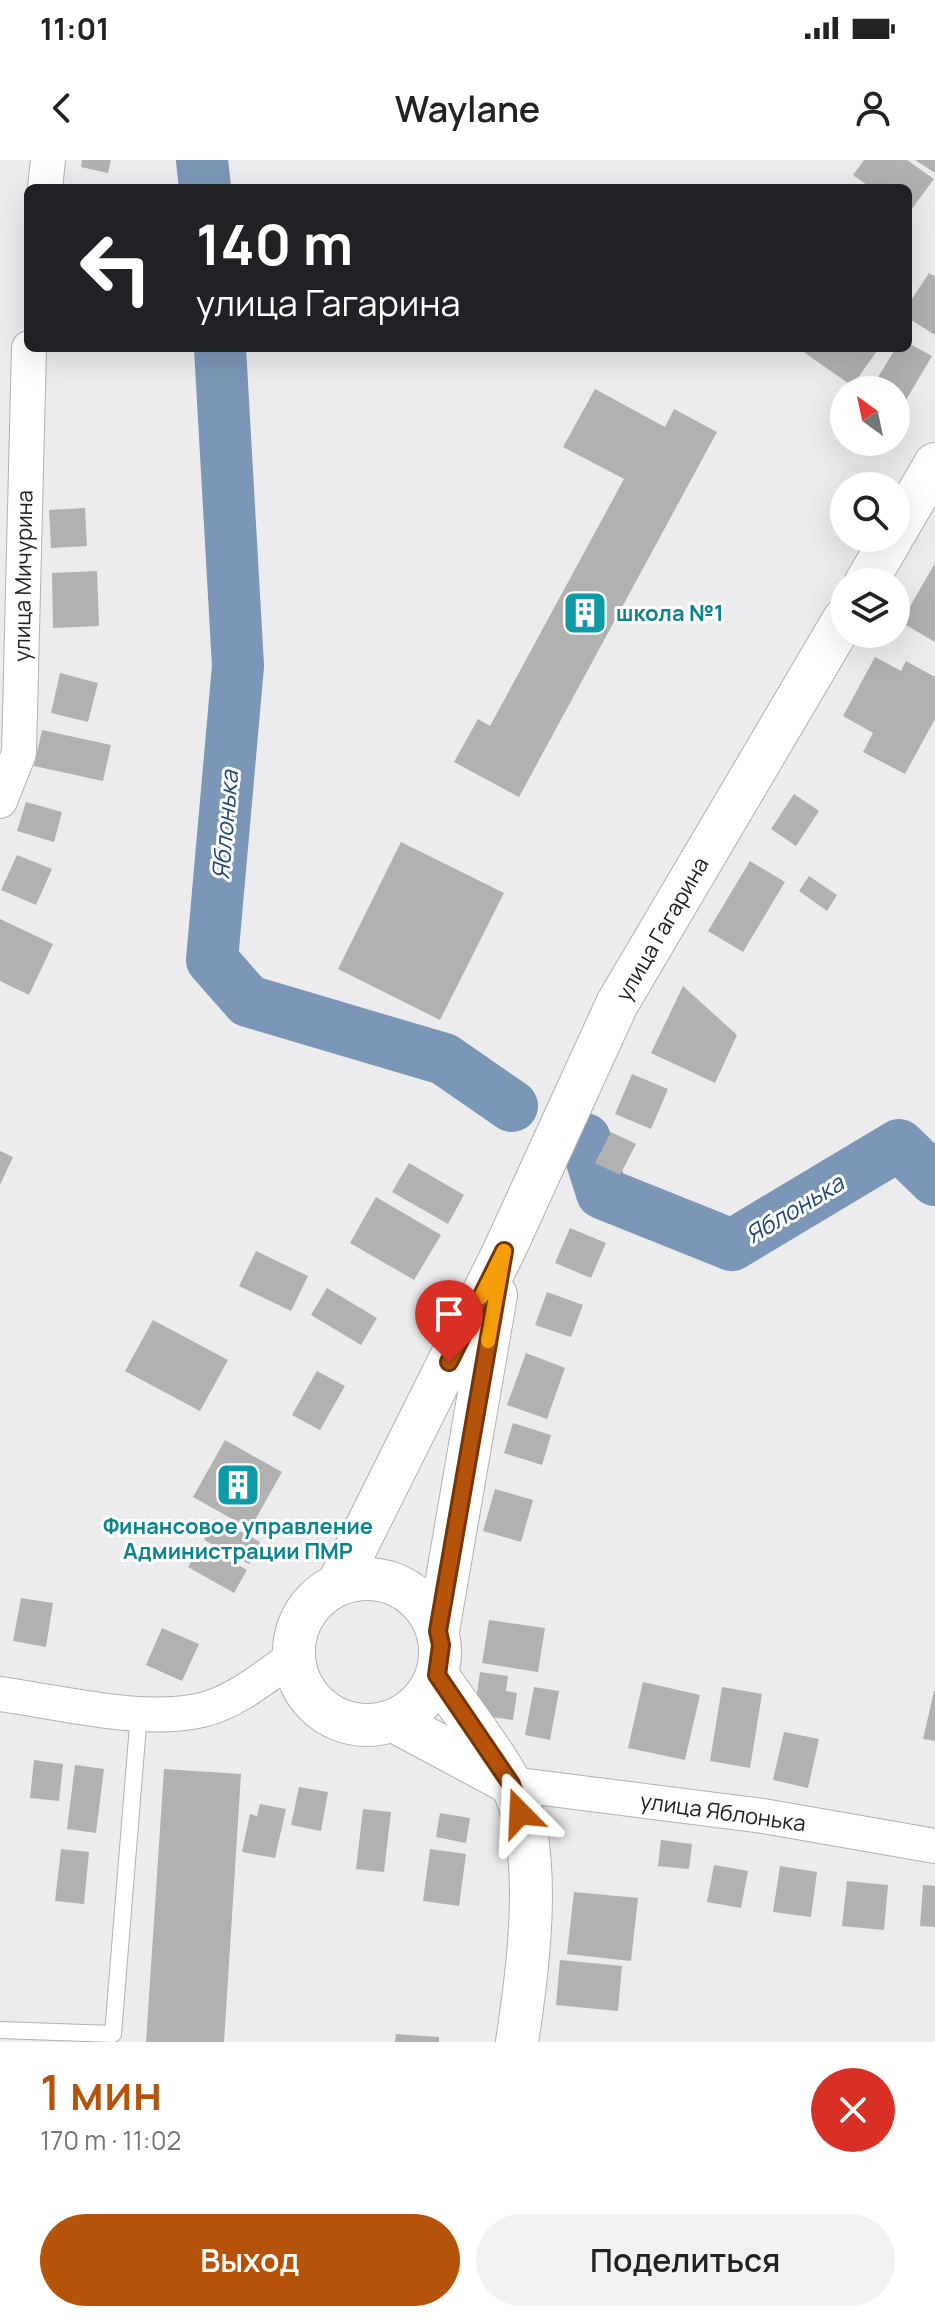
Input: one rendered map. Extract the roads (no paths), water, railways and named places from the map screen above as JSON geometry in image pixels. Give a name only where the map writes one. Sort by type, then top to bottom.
[{"type":"street","points":[[45,184],[48,160]]},
{"type":"street","name":"улица Мичурина","points":[[0,801],[19,753],[29,352]]},
{"type":"street","points":[[910,507],[935,464]]},
{"type":"street","name":"улица Гагарина","points":[[292,1658],[297,1627],[313,1601],[338,1584],[504,1251],[617,1004],[830,643]]},
{"type":"street","name":"улица Гагарина","points":[[437,1675],[441,1645],[438,1631],[504,1251]]},
{"type":"street","points":[[338,1584],[358,1579],[398,1585],[416,1596],[429,1612],[438,1631]]},
{"type":"street","points":[[0,1694],[157,1715],[203,1709],[245,1691],[292,1658],[303,1691],[327,1715],[360,1726],[394,1721],[421,1703],[437,1675],[511,1784],[529,1841],[529,1968],[517,2042]]},
{"type":"street","points":[[394,1721],[511,1784]]},
{"type":"street","name":"улица Яблонька","points":[[511,1784],[763,1816],[935,1846]]},
{"type":"lane","points":[[0,2030],[113,2034],[139,1713]]},
{"type":"waterway","name":"Яблонька","points":[[202,160],[205,184]]},
{"type":"waterway","name":"Яблонька","points":[[220,352],[238,666],[212,960],[248,1001],[444,1059],[512,1106]]},
{"type":"waterway","name":"Яблонька","points":[[585,1139],[602,1193],[732,1245],[899,1145],[935,1180]]},
{"type":"place","name":"школа №1","points":[[585,613]]},
{"type":"place","name":"Финансовое управление Администрации ПМР","points":[[238,1485]]}]
